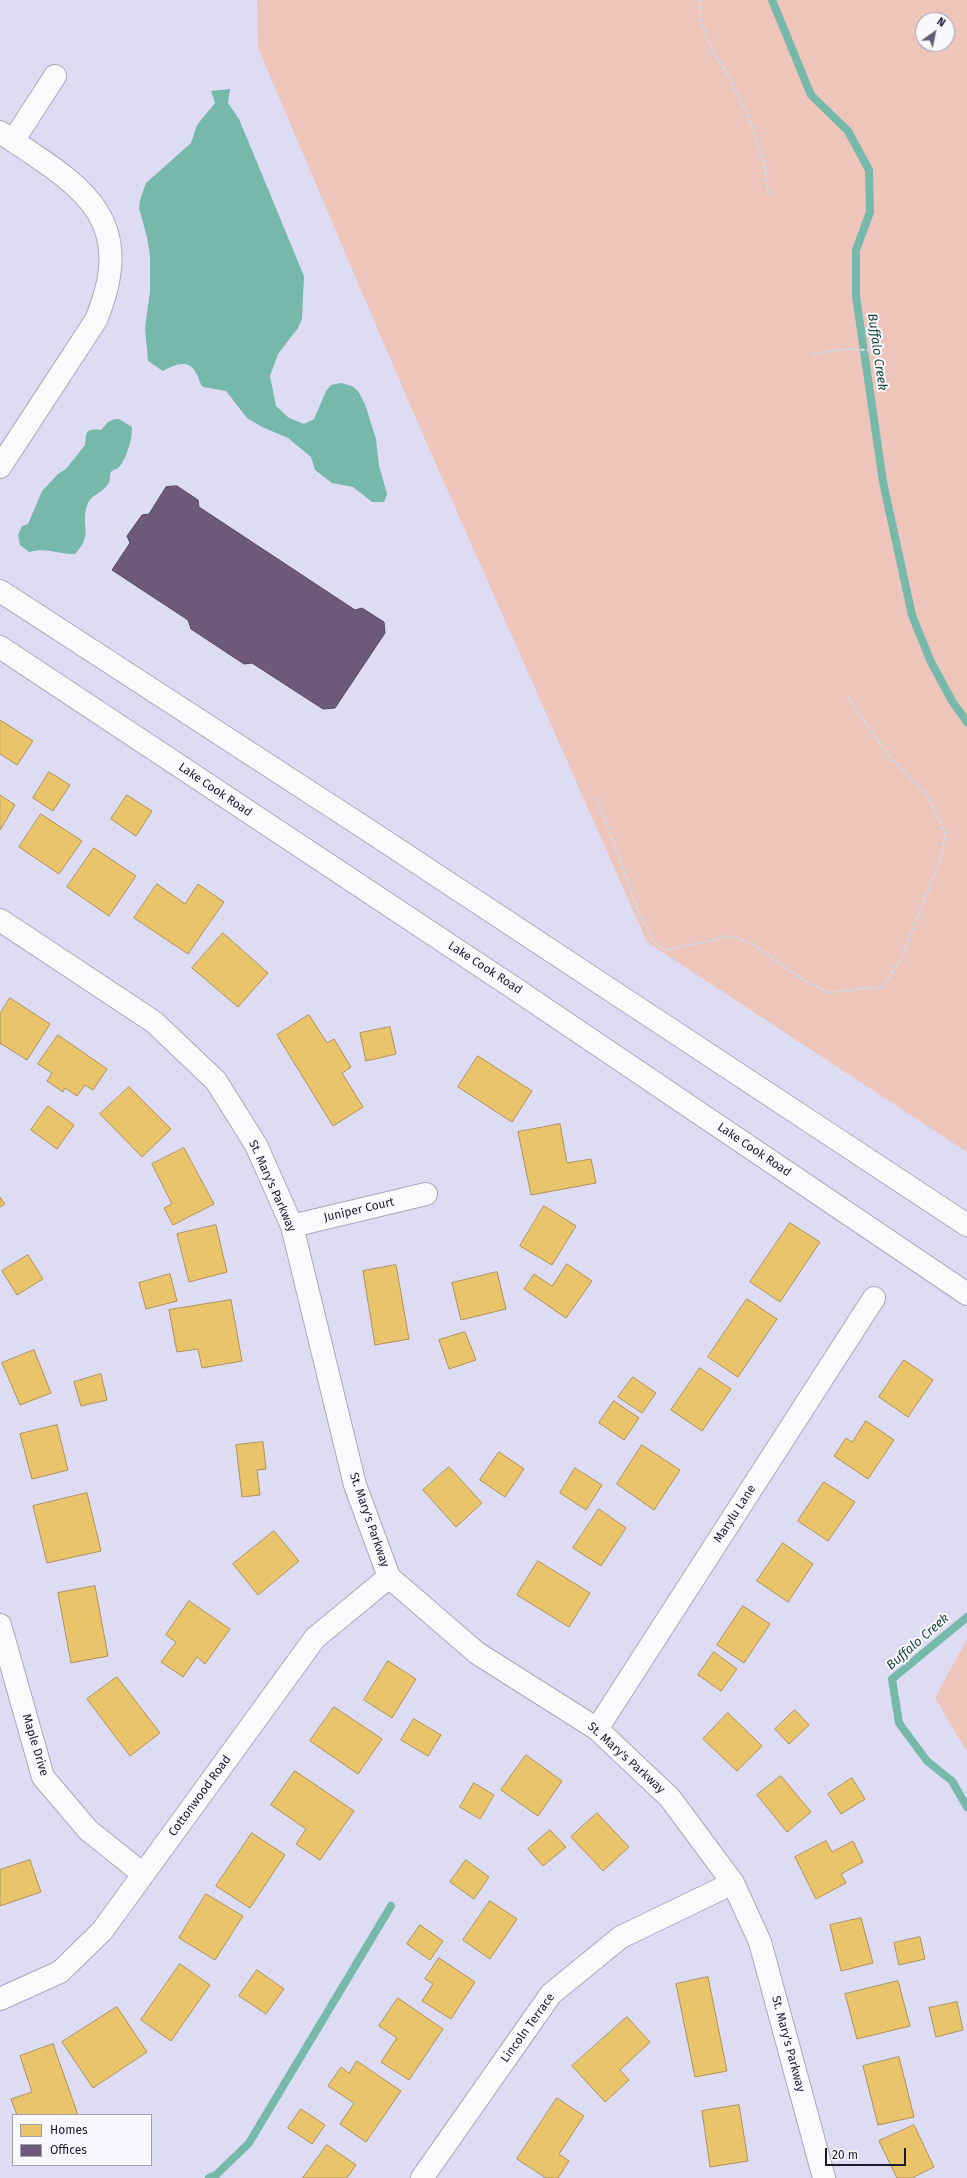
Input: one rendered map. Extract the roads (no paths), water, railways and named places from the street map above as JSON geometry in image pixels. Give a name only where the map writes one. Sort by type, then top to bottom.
[{"type":"street","points":[[0,467],[96,320],[105,298],[110,274],[110,251],[105,228],[93,204],[80,189],[60,172],[6,136],[55,76]]},
{"type":"street","points":[[0,591],[371,832],[967,1225]]},
{"type":"street","name":"Lake Cook Road","points":[[0,647],[517,990],[967,1294]]},
{"type":"street","name":"St. Mary's Parkway","points":[[0,920],[154,1022],[216,1081],[256,1145],[292,1226],[355,1485],[389,1577],[477,1654],[597,1729],[670,1798],[733,1883],[760,1942],[824,2178]]},
{"type":"street","name":"Juniper Court","points":[[292,1226],[426,1194]]},
{"type":"street","name":"Marylu Lane","points":[[597,1729],[874,1298]]},
{"type":"street","name":"Cottonwood Road","points":[[0,1999],[60,1972],[102,1931],[315,1638],[389,1577]]},
{"type":"street","name":"Maple Drive","points":[[0,1625],[43,1777],[88,1830],[143,1874]]},
{"type":"street","name":"Lincoln Terrace","points":[[422,2178],[439,2168],[551,1994],[621,1937],[733,1883]]},
{"type":"waterway","name":"Buffalo Creek","points":[[772,0],[811,95],[848,131],[869,170],[870,212],[856,250],[856,296],[883,482],[912,615],[930,660],[952,701],[967,722]]},
{"type":"waterway","name":"Buffalo Creek","points":[[967,1617],[892,1679],[899,1723],[927,1761],[952,1781],[967,1807]]},
{"type":"waterway","points":[[209,2178],[216,2175],[249,2143],[391,1906]]}]
